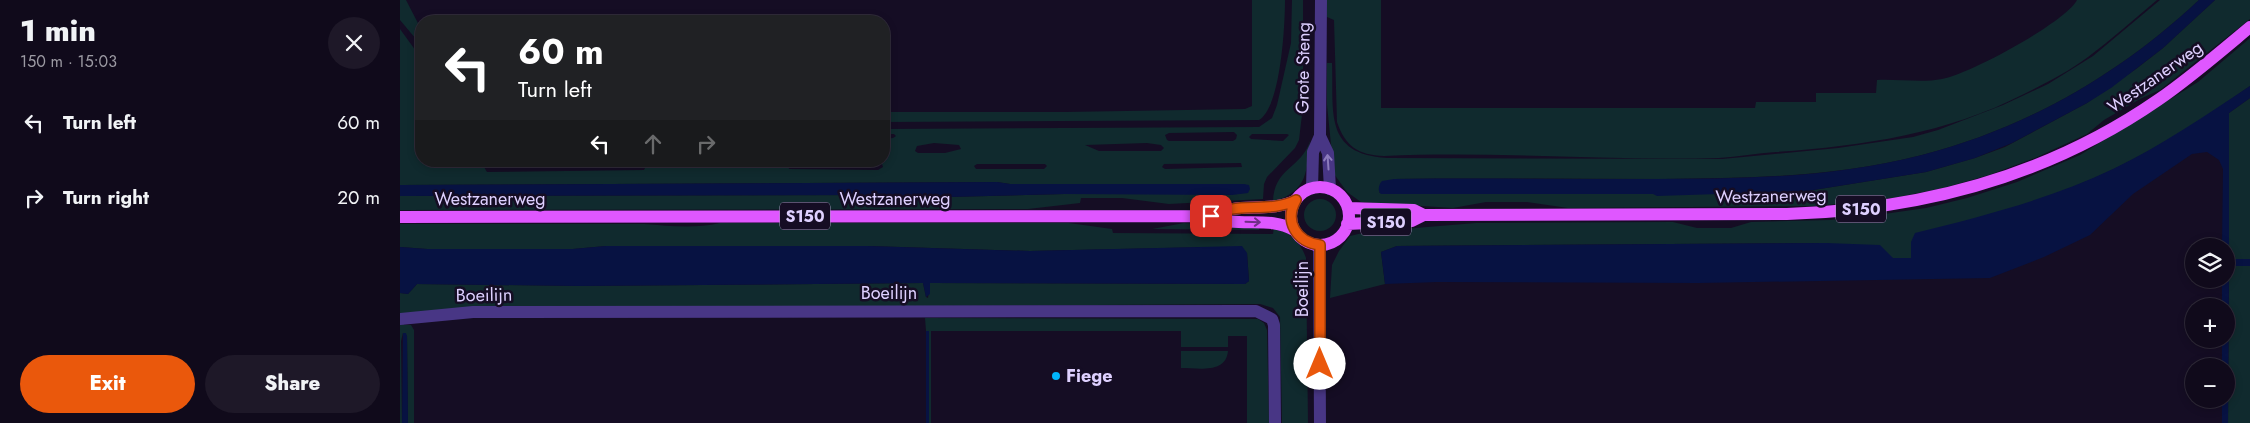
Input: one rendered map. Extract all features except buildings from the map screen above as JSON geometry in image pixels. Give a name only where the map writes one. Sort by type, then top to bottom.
[{"type":"main road","name":"Westzanerweg","points":[[1348,224],[1412,221],[1424,215],[1817,213],[1879,207],[1954,193],[2038,165],[2114,127],[2172,90],[2250,27]]},
{"type":"main road","points":[[1312,188],[1330,189]]},
{"type":"main road","name":"S150","points":[[1296,200],[1300,194],[1312,188]]},
{"type":"main road","name":"S150","points":[[1294,230],[1305,241],[1320,245],[1340,237],[1348,224],[1348,208],[1341,197],[1330,189]]},
{"type":"main road","name":"Westzanerweg","points":[[1211,216],[1222,210],[1276,208],[1296,200]]},
{"type":"main road","points":[[1294,230],[1290,217],[1296,200]]},
{"type":"main road","name":"Westzanerweg","points":[[1348,208],[1414,210],[1424,215]]},
{"type":"main road","name":"Westzanerweg","points":[[400,217],[1211,216],[1221,221],[1282,224],[1294,230]]},
{"type":"street","name":"Grote Steng","points":[[1312,188],[1314,152],[1320,136],[1321,0]]},
{"type":"street","name":"Grote Steng","points":[[1320,136],[1328,152],[1330,189]]},
{"type":"street","name":"Boeilijn","points":[[1320,245],[1320,423]]},
{"type":"street","name":"Boeilijn","points":[[400,318],[474,312],[1256,310],[1272,319],[1274,325],[1275,423]]},
{"type":"green space","points":[[400,0],[406,0],[415,17],[415,38],[400,20]]},
{"type":"green space","points":[[1252,0],[1285,0],[1283,46],[1277,83],[1266,112],[1259,120],[890,122],[890,112],[1065,112],[1245,109],[1252,106]]},
{"type":"green space","points":[[1292,0],[1303,0],[1303,106],[1299,140],[1295,148],[1267,177],[1264,184],[1263,199],[1169,204],[1122,198],[1081,198],[1080,203],[1028,209],[400,210],[400,196],[877,195],[908,198],[1064,194],[1248,193],[1244,184],[1010,184],[997,182],[400,185],[400,29],[415,50],[415,167],[484,167],[487,172],[644,170],[646,167],[789,167],[789,169],[878,170],[883,167],[890,167],[890,138],[896,136],[890,134],[890,129],[1259,127],[1272,118],[1277,105],[1291,43]],"holes":[[[1234,132],[1237,135],[1233,141],[1169,141],[1165,135],[1169,133]],[[1252,134],[1289,135],[1283,141],[1251,139],[1249,137]],[[934,143],[959,145],[961,149],[945,153],[918,153],[915,151],[917,146]],[[1147,143],[1161,145],[1164,148],[1161,151],[1099,151],[1085,145]],[[1241,163],[1242,167],[1165,169],[1162,167],[1164,164]],[[977,164],[1045,164],[1047,166],[1044,169],[976,169],[974,166]]]},
{"type":"green space","points":[[1327,0],[1381,0],[1381,108],[1755,108],[1756,102],[1816,102],[1816,93],[1876,93],[1877,80],[1927,81],[1955,75],[1993,58],[2036,34],[2069,10],[2077,0],[2157,0],[2073,68],[2024,94],[1964,119],[1903,136],[1872,142],[1726,157],[1677,159],[1467,155],[1384,156],[1367,154],[1360,151],[1354,148],[1344,137],[1337,122],[1334,20],[1327,17]]},
{"type":"green space","points":[[2160,0],[2199,0],[2137,52],[2070,95],[2035,114],[1998,130],[1961,144],[1922,155],[1858,168],[1761,177],[1394,179],[1379,193],[1745,194],[1807,191],[1926,172],[2005,147],[2087,103],[2163,48],[2215,0],[2250,0],[2250,19],[2160,90],[2140,99],[2104,120],[2087,134],[2035,158],[1989,175],[1943,188],[1893,198],[1817,206],[1568,208],[1527,202],[1486,202],[1453,208],[1361,202],[1347,192],[1334,174],[1327,105],[1327,63],[1332,63],[1332,98],[1336,127],[1342,139],[1352,148],[1366,155],[1387,158],[1722,159],[1838,148],[1913,137],[1938,130],[2003,105],[2048,84],[2093,56]]},
{"type":"green space","points":[[2250,38],[2250,86],[2201,119],[2149,151],[2089,180],[2039,200],[1911,242],[1911,258],[1893,258],[1826,243],[1397,246],[1381,252],[1385,284],[1330,298],[1332,265],[1339,251],[1350,236],[1367,232],[1476,223],[1673,222],[1697,228],[1731,228],[1751,222],[1830,220],[1877,215],[1926,208],[1967,198],[2017,182],[2080,155],[2198,82]]},
{"type":"green space","points":[[2250,98],[2250,259],[2235,259],[2235,238],[2229,238],[2229,113]]},
{"type":"green space","points":[[1310,141],[1304,179],[1293,192],[1273,202],[1278,182],[1301,157]]},
{"type":"green space","points":[[1320,199],[1326,200],[1331,204],[1335,209],[1335,221],[1331,226],[1326,230],[1320,231],[1314,230],[1309,226],[1305,221],[1304,215],[1305,209],[1309,204],[1314,200]]},
{"type":"green space","points":[[720,223],[1069,223],[1112,229],[1113,233],[1273,234],[1274,227],[1294,238],[1306,258],[1308,423],[1282,423],[1280,317],[1273,308],[1260,304],[400,313],[400,293],[408,294],[417,284],[579,286],[923,283],[926,297],[928,298],[930,283],[1245,284],[1249,281],[1247,253],[1210,247],[1030,251],[868,246],[606,246],[573,249],[427,249],[400,247],[400,224],[644,224],[691,226]]},
{"type":"green space","points":[[1184,223],[1259,227],[1259,230],[1152,229]]},
{"type":"green space","points":[[2235,266],[2250,266],[2250,423],[2228,423],[2228,408],[2235,408],[2235,358],[2228,358],[2228,348],[2235,348],[2235,298],[2229,298],[2229,288],[2235,288]]},
{"type":"green space","points":[[925,318],[1258,319],[1264,323],[1267,330],[1269,423],[1247,423],[1247,336],[1228,336],[1228,347],[1181,347],[1181,331],[931,331],[931,423],[929,423],[929,332],[926,331]]},
{"type":"green space","points":[[400,322],[404,322],[404,325],[411,325],[414,330],[414,423],[408,423],[407,336],[403,333],[401,341],[402,423],[400,423]]},
{"type":"green space","points":[[1181,351],[1228,351],[1222,363],[1203,369],[1181,368]]},
{"type":"shaded area","points":[[2199,0],[2215,0],[2163,48],[2111,88],[2012,143],[1975,158],[1926,172],[1807,191],[1657,196],[1653,194],[1381,194],[1379,191],[1382,181],[1394,179],[1685,179],[1787,176],[1889,163],[1961,144],[2035,114],[2070,95],[2137,52]]},
{"type":"shaded area","points":[[2250,86],[2250,98],[2229,113],[2229,238],[2222,238],[2223,169],[2219,160],[2207,152],[2192,154],[2133,194],[2090,235],[2044,257],[1990,278],[1698,283],[1437,282],[1385,284],[1381,252],[1397,246],[1826,243],[1880,245],[1893,258],[1911,258],[1911,242],[1915,233],[2016,206],[2089,180],[2113,169],[2183,130]]},
{"type":"shaded area","points":[[997,182],[1010,184],[1244,184],[1249,185],[1250,189],[1248,193],[1232,195],[1064,194],[908,198],[877,195],[400,196],[400,185]]},
{"type":"shaded area","points":[[606,246],[868,246],[1030,251],[1242,246],[1247,253],[1249,281],[1245,284],[930,283],[930,294],[926,297],[923,283],[579,286],[417,284],[408,294],[400,293],[400,247],[427,249],[573,249]]},
{"type":"shaded area","points":[[2235,259],[2250,259],[2250,266],[2235,266]]},
{"type":"shaded area","points":[[2222,288],[2229,288],[2229,298],[2222,298]]},
{"type":"shaded area","points":[[926,331],[929,331],[929,423],[926,423]]},
{"type":"shaded area","points":[[403,333],[406,333],[407,336],[408,423],[402,423]]},
{"type":"shaded area","points":[[2222,348],[2228,348],[2228,358],[2222,358]]},
{"type":"shaded area","points":[[2222,408],[2228,408],[2228,423],[2222,423]]},
{"type":"place","name":"Fiege","points":[[1056,376]]},
{"type":"route","points":[[1211,216],[1222,210],[1276,208],[1296,200],[1292,206],[1290,217],[1294,230],[1305,241],[1320,245],[1320,364]]}]
